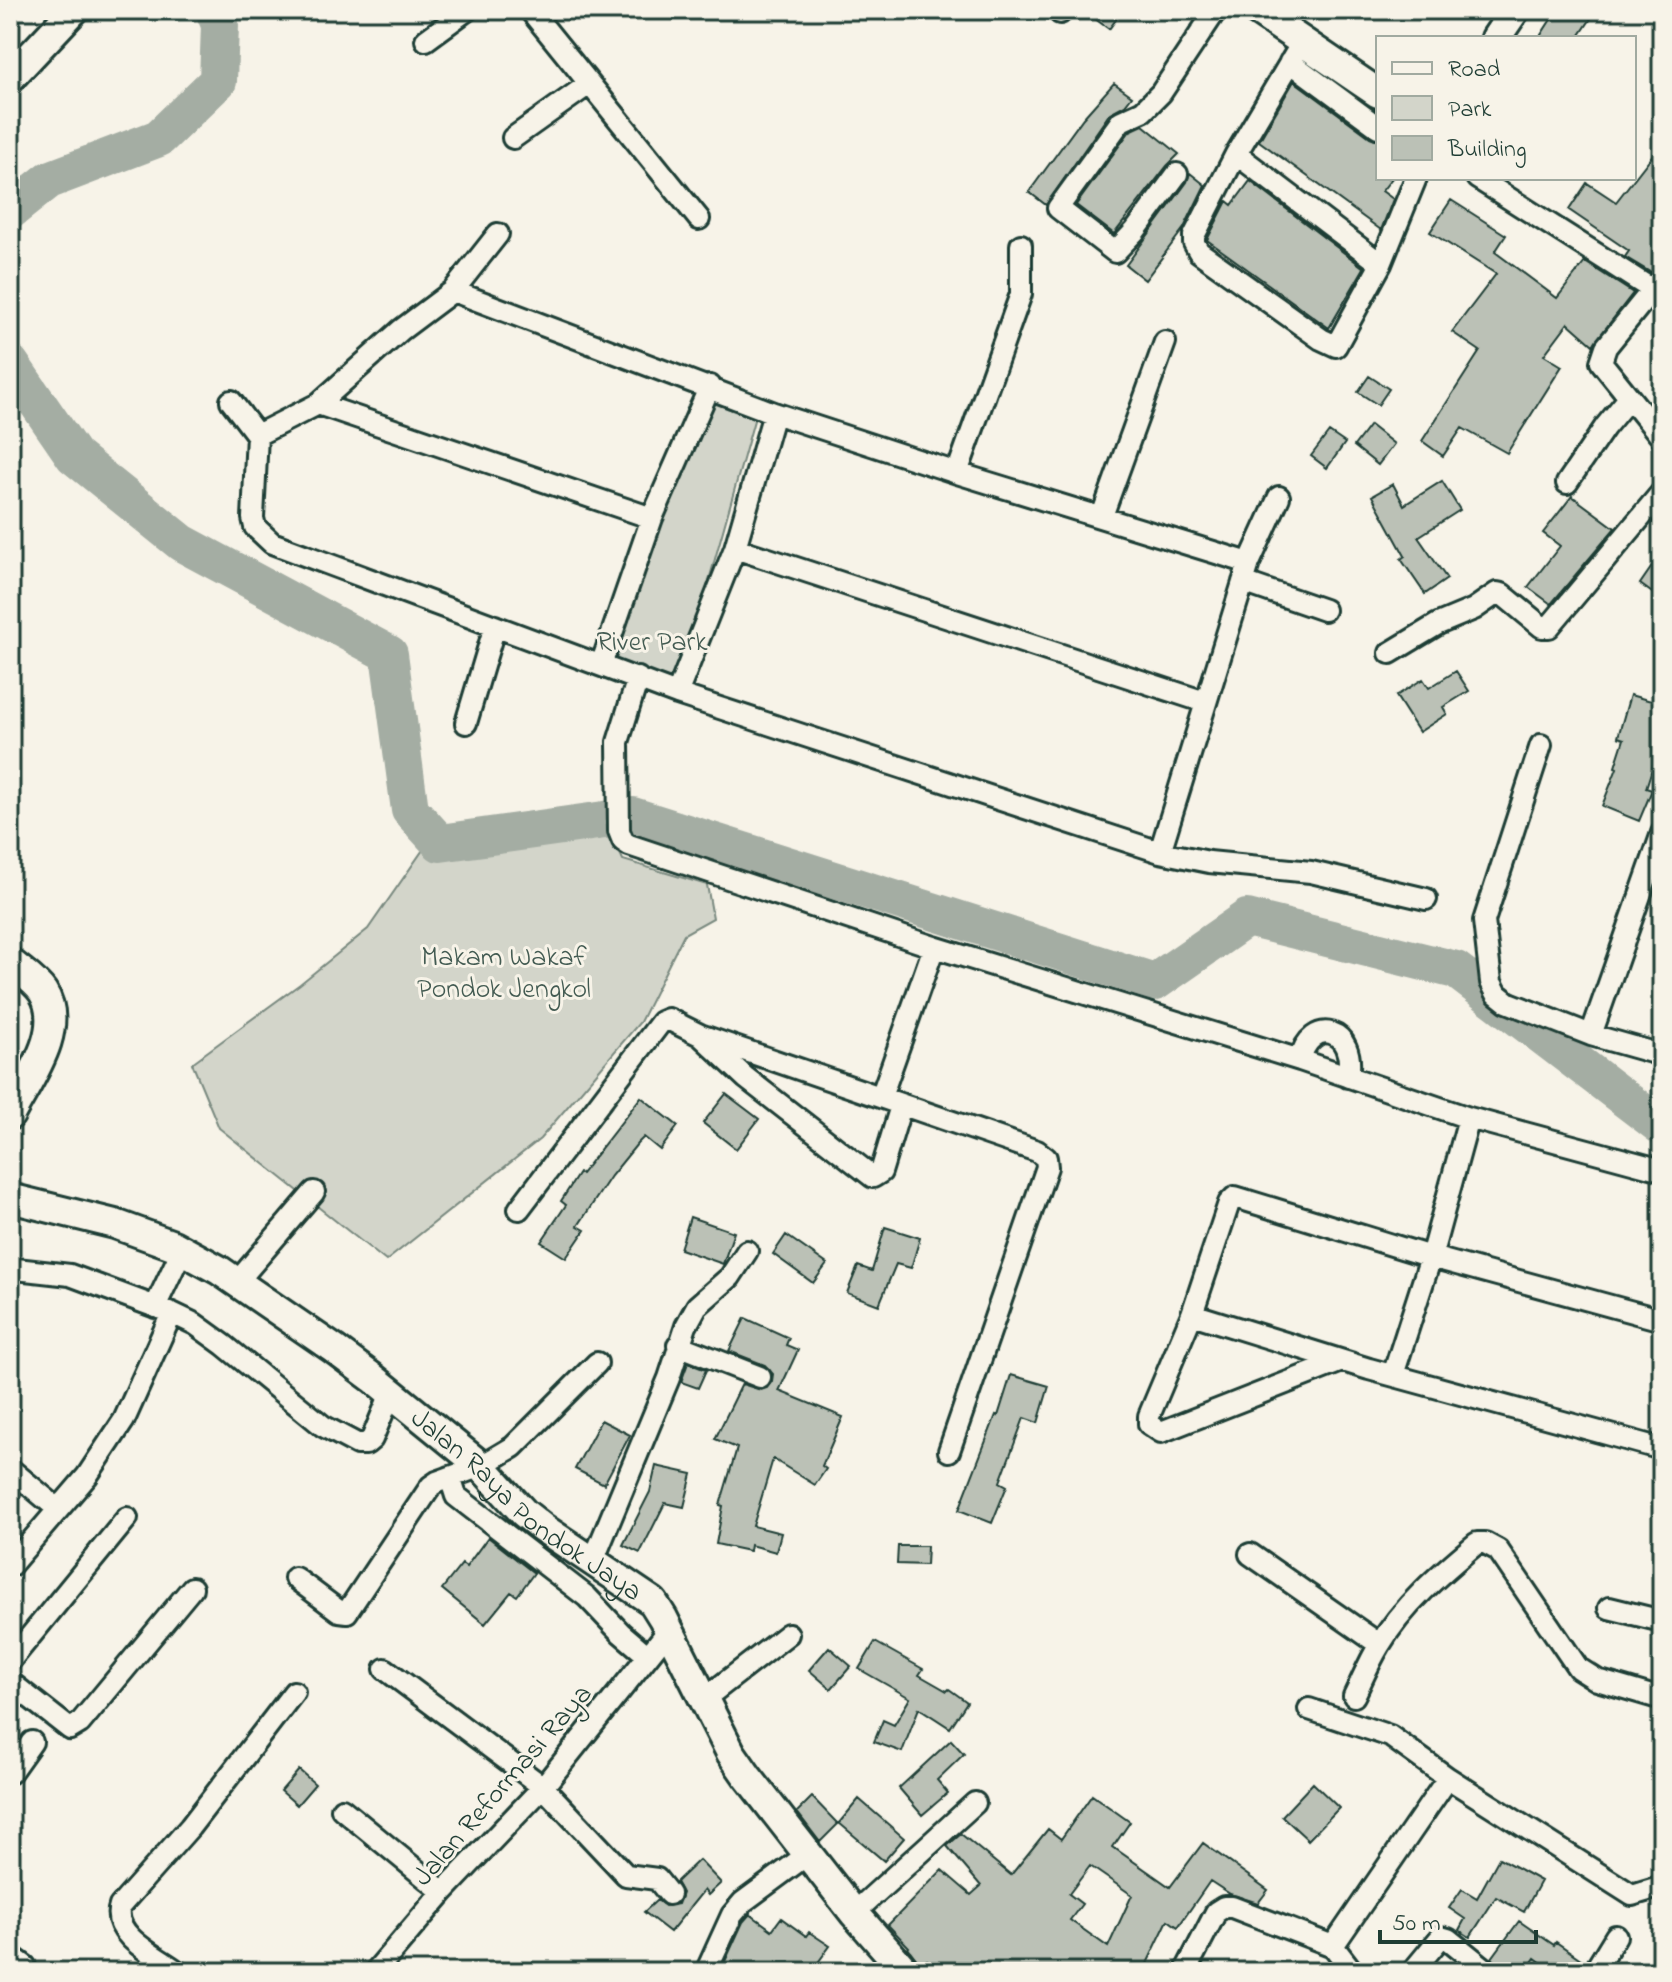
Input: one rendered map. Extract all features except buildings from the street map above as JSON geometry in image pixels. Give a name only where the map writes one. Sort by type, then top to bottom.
[{"type":"main road","points":[[10,78],[74,10]]},
{"type":"main road","points":[[1497,36],[1515,10]]},
{"type":"main road","points":[[1272,14],[1297,52],[1376,92]]},
{"type":"main road","points":[[10,962],[36,983],[45,995],[51,1022],[49,1038],[10,1115]]},
{"type":"main road","name":"Jalan Raya Pondok Jaya","points":[[10,1198],[115,1224],[182,1250],[237,1282],[391,1393],[481,1466],[524,1513],[653,1602],[731,1753],[854,1913],[906,1972]]},
{"type":"street","points":[[426,40],[467,10]]},
{"type":"street","points":[[530,10],[699,219]]},
{"type":"street","points":[[1177,174],[1135,231],[1115,252],[1058,208],[1121,121],[1143,111],[1161,93],[1216,10]]},
{"type":"street","points":[[1376,125],[1297,52],[1236,154],[1194,236],[1199,252],[1321,339],[1336,346],[1340,344],[1381,264],[1415,180]]},
{"type":"street","points":[[513,138],[589,84]]},
{"type":"street","points":[[1236,154],[1381,264]]},
{"type":"street","points":[[1480,180],[1658,284],[1602,353],[1604,367],[1662,438]]},
{"type":"street","points":[[257,435],[318,404],[401,330],[453,291],[498,234]]},
{"type":"street","points":[[957,473],[1021,294],[1021,245]]},
{"type":"street","points":[[453,291],[710,386],[774,413],[957,473],[1102,516],[1246,572],[1324,610]]},
{"type":"street","points":[[1102,516],[1165,342]]},
{"type":"street","points":[[601,665],[652,518],[710,386]]},
{"type":"street","points":[[1567,483],[1586,452],[1629,398]]},
{"type":"street","points":[[231,401],[257,435],[253,518],[261,536],[272,543],[677,694],[1160,852],[1209,862],[1311,872],[1426,899]]},
{"type":"street","points":[[318,404],[652,518]]},
{"type":"street","points":[[677,694],[735,548],[774,413]]},
{"type":"street","points":[[1390,653],[1438,624],[1502,594],[1542,627],[1549,627],[1662,492]]},
{"type":"street","points":[[1160,852],[1246,572],[1279,497]]},
{"type":"street","points":[[735,548],[1205,702]]},
{"type":"street","points":[[466,723],[495,626]]},
{"type":"street","points":[[638,678],[618,742],[617,760],[619,831],[623,841],[629,845],[934,947],[1300,1060],[1469,1118],[1662,1170]]},
{"type":"street","points":[[1541,745],[1484,921],[1491,982],[1497,994],[1507,1002],[1591,1035],[1662,1055]]},
{"type":"street","points":[[1591,1035],[1662,833]]},
{"type":"street","points":[[881,1097],[934,947]]},
{"type":"street","points":[[519,1209],[661,1022],[668,1019],[700,1035],[1037,1151],[1046,1158],[1047,1167],[949,1451]]},
{"type":"street","points":[[1300,1060],[1303,1048],[1313,1038],[1324,1032],[1336,1034],[1350,1054],[1348,1077]]},
{"type":"street","points":[[700,1035],[746,1078],[873,1177],[881,1172],[901,1106]]},
{"type":"street","points":[[1393,1375],[1431,1257],[1469,1118]]},
{"type":"street","points":[[237,1282],[314,1192]]},
{"type":"street","points":[[1342,1361],[1161,1432],[1153,1430],[1149,1424],[1149,1416],[1192,1314],[1229,1203],[1235,1197],[1431,1257],[1662,1320]]},
{"type":"street","points":[[10,1566],[87,1476],[124,1420],[182,1250]]},
{"type":"street","points":[[593,1561],[669,1378],[678,1345],[697,1306],[730,1277],[747,1251]]},
{"type":"street","points":[[10,1272],[16,1269],[70,1275],[195,1324],[323,1426],[357,1444],[366,1444],[372,1439],[391,1393]]},
{"type":"street","points":[[1192,1314],[1342,1361],[1662,1449]]},
{"type":"street","points":[[678,1345],[760,1377]]},
{"type":"street","points":[[295,1578],[339,1611],[347,1612],[431,1486],[481,1466],[513,1447],[597,1363]]},
{"type":"street","points":[[10,1469],[58,1509]]},
{"type":"street","points":[[450,1477],[456,1496],[587,1597],[648,1656]]},
{"type":"street","points":[[10,1661],[127,1518]]},
{"type":"street","points":[[1354,1696],[1379,1644],[1429,1583],[1477,1543],[1485,1543],[1498,1550],[1578,1668],[1597,1680],[1662,1699]]},
{"type":"street","points":[[1250,1554],[1379,1644]]},
{"type":"street","points":[[10,1682],[70,1729],[80,1723],[192,1588]]},
{"type":"street","points":[[1609,1608],[1662,1621]]},
{"type":"street","name":"Jalan Reformasi Raya","points":[[375,1972],[443,1892],[543,1787],[648,1656],[666,1624]]},
{"type":"street","points":[[704,1699],[788,1634]]},
{"type":"street","points":[[385,1669],[543,1787],[626,1875],[657,1879],[669,1894]]},
{"type":"street","points":[[178,1972],[125,1934],[116,1916],[120,1906],[190,1827],[294,1692]]},
{"type":"street","points":[[1309,1709],[1390,1736],[1448,1778],[1632,1895],[1662,1886]]},
{"type":"street","points":[[10,1773],[32,1742]]},
{"type":"street","points":[[1333,1946],[1448,1778]]},
{"type":"street","points":[[854,1913],[975,1803]]},
{"type":"street","points":[[342,1809],[443,1892]]},
{"type":"street","points":[[706,1972],[732,1915],[743,1902],[808,1854]]},
{"type":"street","points":[[1185,1972],[1216,1912],[1224,1907],[1232,1907],[1333,1946],[1353,1972]]},
{"type":"street","points":[[1594,1972],[1616,1936]]},
{"type":"street","points":[[1412,1972],[1441,1937],[1448,1939],[1489,1972]]},
{"type":"green space","name":"River Park","points":[[710,386],[758,406],[677,694],[601,665]]},
{"type":"green space","name":"Makam Wakaf Pondok Jengkol","points":[[600,809],[623,860],[707,885],[713,918],[684,934],[640,1022],[540,1139],[386,1261],[219,1128],[192,1063],[300,984],[368,929],[425,847]]},
{"type":"waterway","points":[[10,211],[49,180],[159,138],[218,81],[220,25],[214,10]]},
{"type":"waterway","points":[[10,363],[74,456],[182,543],[389,654],[410,810],[440,843],[633,816],[1155,982],[1247,918],[1456,970],[1662,1127]]}]
